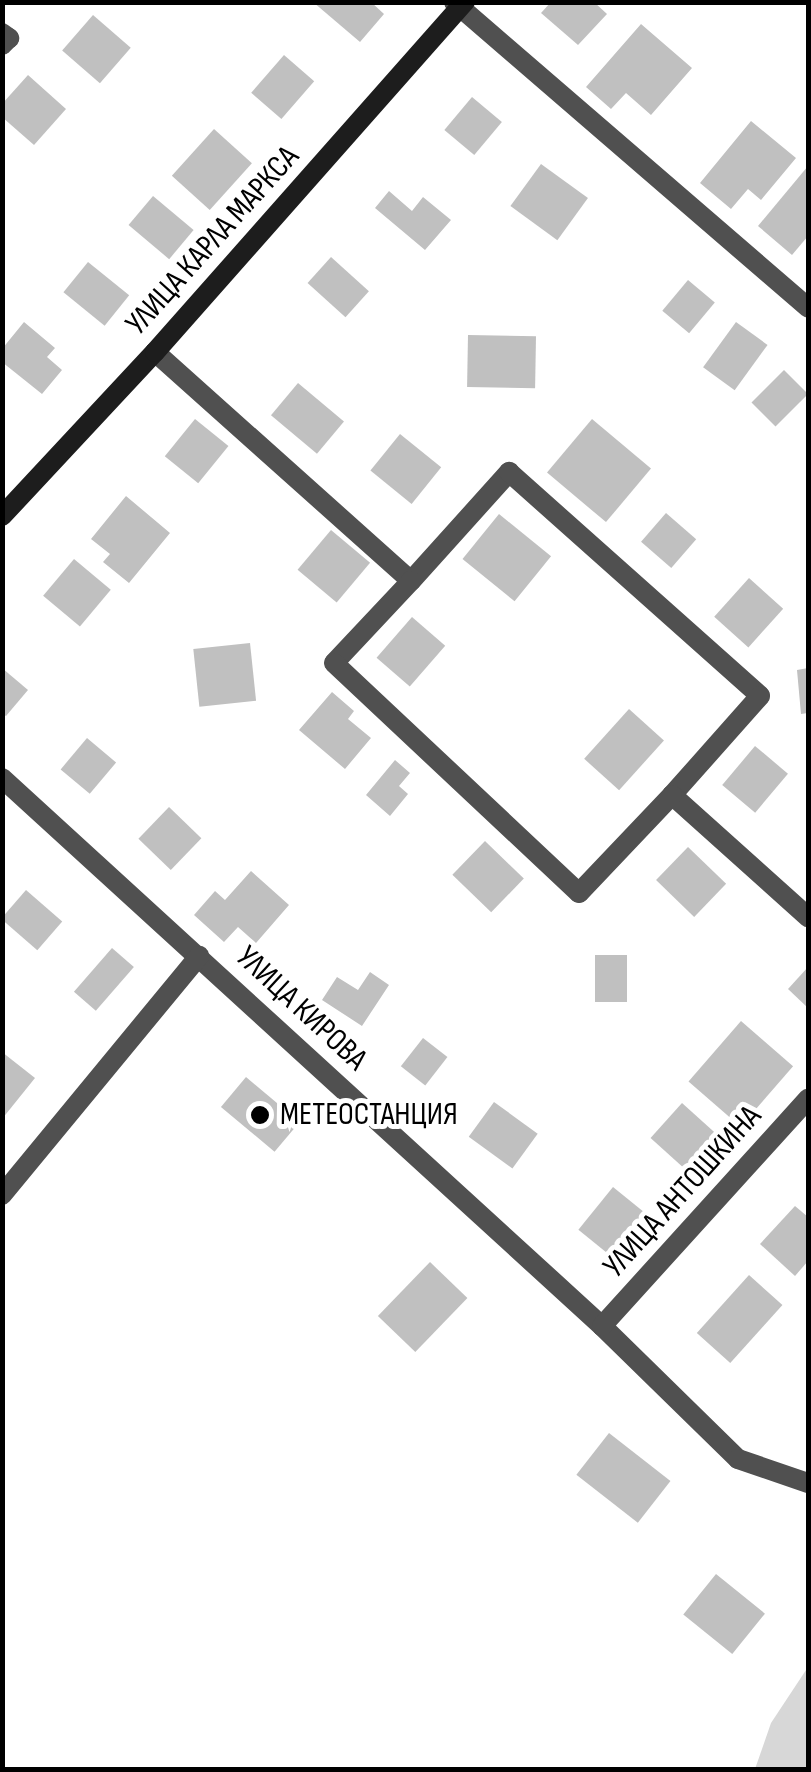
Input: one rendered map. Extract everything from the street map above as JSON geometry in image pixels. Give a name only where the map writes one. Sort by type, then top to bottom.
[{"type":"street","points":[[459,4],[808,308]]},
{"type":"street","name":"УЛИЦА КАРЛА МАРКСА","points":[[2,516],[156,352],[459,4]]},
{"type":"street","points":[[2,33],[9,38],[2,46]]},
{"type":"street","points":[[156,352],[411,581]]},
{"type":"street","points":[[509,472],[760,696],[579,893],[334,663],[411,581],[509,472]]},
{"type":"street","name":"УЛИЦА КИРОВА","points":[[2,778],[602,1326],[738,1460],[808,1483]]},
{"type":"street","points":[[672,795],[808,917]]},
{"type":"street","points":[[2,1195],[199,956]]},
{"type":"street","name":"УЛИЦА АНТОШКИНА","points":[[602,1326],[808,1098]]},
{"type":"shaded area","points":[[808,1667],[808,1769],[755,1769],[771,1723]]},
{"type":"building","points":[[313,2],[371,2],[384,14],[360,42]]},
{"type":"building","points":[[551,2],[594,2],[607,14],[578,45],[541,13]]},
{"type":"building","points":[[93,15],[131,48],[100,83],[62,50]]},
{"type":"building","points":[[641,24],[692,68],[651,115],[626,93],[611,109],[586,87]]},
{"type":"building","points":[[284,55],[314,81],[281,119],[251,93]]},
{"type":"building","points":[[28,75],[66,109],[34,145],[2,117],[2,104]]},
{"type":"building","points":[[472,97],[502,122],[474,155],[444,130]]},
{"type":"building","points":[[751,121],[796,158],[761,200],[748,189],[731,209],[700,183]]},
{"type":"building","points":[[214,129],[252,163],[210,210],[172,176]]},
{"type":"building","points":[[541,164],[588,198],[557,240],[510,206]]},
{"type":"building","points":[[808,166],[808,236],[792,255],[758,226]]},
{"type":"building","points":[[389,191],[412,211],[423,197],[451,220],[425,250],[375,208]]},
{"type":"building","points":[[153,196],[194,230],[169,259],[129,225]]},
{"type":"building","points":[[331,257],[369,291],[345,317],[308,283]]},
{"type":"building","points":[[88,262],[129,295],[105,326],[63,292]]},
{"type":"building","points":[[688,280],[715,302],[689,333],[662,311]]},
{"type":"building","points":[[24,322],[55,348],[47,357],[62,370],[42,394],[2,362],[2,349]]},
{"type":"building","points":[[736,322],[768,345],[735,390],[703,367]]},
{"type":"building","points":[[468,335],[536,336],[535,388],[467,387]]},
{"type":"building","points":[[784,370],[808,394],[776,427],[751,403]]},
{"type":"building","points":[[298,383],[344,422],[317,454],[271,415]]},
{"type":"building","points":[[195,419],[228,446],[198,483],[165,456]]},
{"type":"building","points":[[592,419],[651,468],[606,522],[547,473]]},
{"type":"building","points":[[400,434],[441,467],[412,504],[370,471]]},
{"type":"building","points":[[126,496],[170,533],[129,583],[103,562],[110,554],[91,539]]},
{"type":"building","points":[[666,513],[696,539],[671,568],[641,542]]},
{"type":"building","points":[[499,514],[551,556],[515,601],[462,559]]},
{"type":"building","points":[[331,530],[370,563],[337,603],[298,570]]},
{"type":"building","points":[[74,559],[111,590],[80,627],[43,596]]},
{"type":"building","points":[[749,578],[783,609],[748,647],[714,617]]},
{"type":"building","points":[[412,617],[445,646],[410,687],[377,658]]},
{"type":"building","points":[[250,643],[256,701],[199,707],[193,649]]},
{"type":"building","points":[[2,668],[28,690],[6,716],[2,714]]},
{"type":"building","points":[[808,668],[808,713],[801,714],[797,670]]},
{"type":"building","points":[[332,692],[354,711],[348,719],[371,738],[345,769],[299,730]]},
{"type":"building","points":[[629,709],[664,740],[619,790],[584,759]]},
{"type":"building","points":[[87,738],[116,762],[90,794],[61,769]]},
{"type":"building","points":[[755,746],[788,774],[755,813],[722,785]]},
{"type":"building","points":[[395,760],[410,773],[399,786],[408,794],[390,816],[366,795]]},
{"type":"building","points":[[169,807],[201,838],[171,870],[138,839]]},
{"type":"building","points":[[485,841],[524,879],[491,912],[452,875]]},
{"type":"building","points":[[688,847],[726,884],[694,917],[656,880]]},
{"type":"building","points":[[251,871],[289,905],[256,943],[238,927],[224,942],[194,915],[215,891],[225,900]]},
{"type":"building","points":[[26,890],[62,921],[37,950],[2,919]]},
{"type":"building","points":[[112,948],[134,967],[96,1011],[74,992]]},
{"type":"building","points":[[595,955],[627,955],[627,1002],[595,1002]]},
{"type":"building","points":[[808,967],[808,1008],[788,989]]},
{"type":"building","points":[[370,972],[389,985],[362,1026],[322,1000],[337,977],[358,990]]},
{"type":"building","points":[[741,1021],[793,1066],[741,1127],[689,1081]]},
{"type":"building","points":[[423,1038],[447,1057],[425,1085],[401,1066]]},
{"type":"building","points":[[2,1052],[35,1078],[2,1119]]},
{"type":"building","name":"МЕТЕОСТАНЦИЯ","points":[[246,1077],[300,1122],[275,1152],[221,1107]]},
{"type":"building","points":[[494,1102],[538,1134],[512,1169],[469,1137]]},
{"type":"building","points":[[682,1103],[719,1136],[688,1171],[651,1138]]},
{"type":"building","points":[[613,1187],[655,1221],[620,1264],[578,1230]]},
{"type":"building","points":[[795,1206],[808,1217],[808,1261],[795,1276],[760,1244]]},
{"type":"building","points":[[430,1262],[467,1298],[415,1352],[378,1316]]},
{"type":"building","points":[[749,1275],[782,1305],[730,1363],[697,1333]]},
{"type":"building","points":[[609,1433],[670,1481],[638,1523],[576,1475]]},
{"type":"building","points":[[716,1574],[765,1614],[732,1654],[683,1614]]},
{"type":"place","name":"МЕТЕОСТАНЦИЯ","points":[[260,1115]]}]
